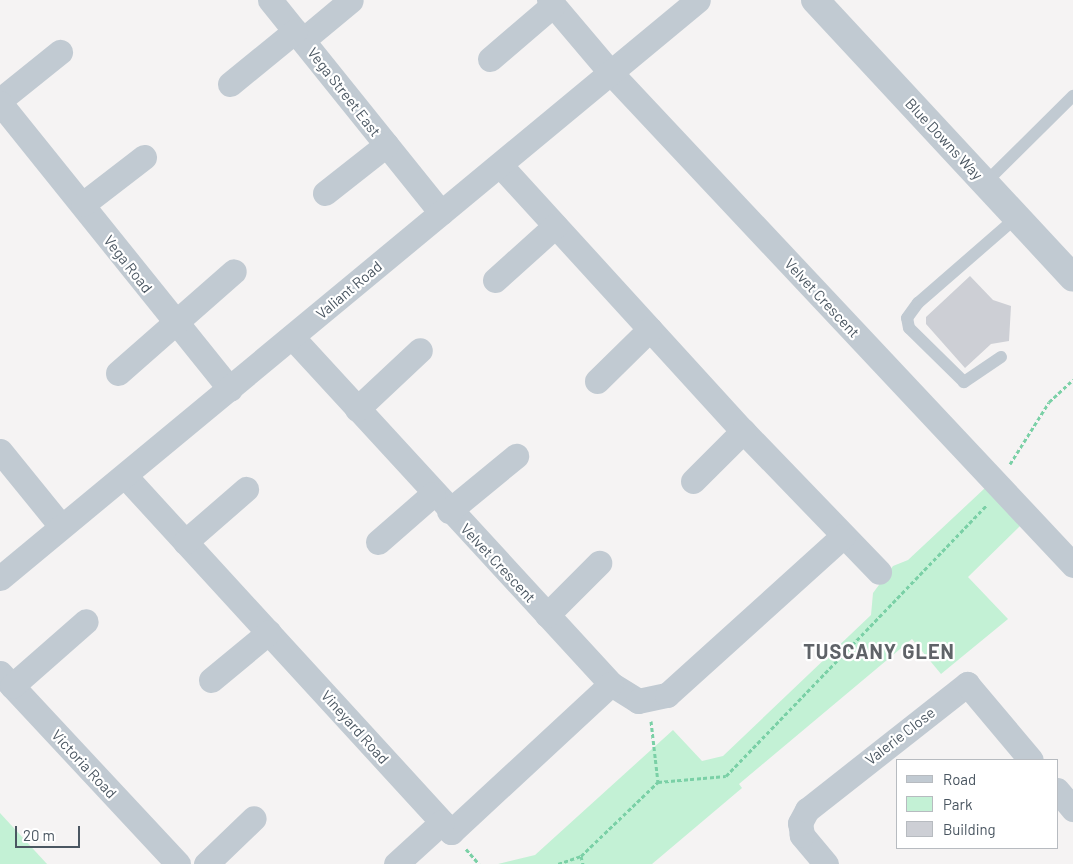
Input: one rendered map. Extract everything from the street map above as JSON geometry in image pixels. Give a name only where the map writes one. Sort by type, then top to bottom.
[{"type":"street","name":"Vega Street East","points":[[270,0],[441,213]]},
{"type":"street","name":"Vega Street East","points":[[230,84],[351,0]]},
{"type":"street","name":"Valiant Road","points":[[0,578],[698,0]]},
{"type":"street","name":"Blue Downs Way","points":[[815,0],[1073,278]]},
{"type":"street","name":"Velvet Crescent","points":[[551,3],[611,72],[1031,526],[1073,565]]},
{"type":"street","points":[[490,59],[551,3]]},
{"type":"street","name":"Vega Road","points":[[60,52],[4,114],[83,204],[174,323],[230,389]]},
{"type":"street","name":"Vega Street East","points":[[325,193],[386,145]]},
{"type":"street","points":[[83,204],[144,157]]},
{"type":"street","points":[[500,165],[743,431],[879,572]]},
{"type":"street","points":[[495,280],[555,226]]},
{"type":"street","points":[[118,372],[234,270]]},
{"type":"street","points":[[597,381],[650,330]]},
{"type":"street","name":"Velvet Crescent","points":[[292,337],[441,502],[611,684],[633,699],[648,701]]},
{"type":"street","points":[[357,410],[420,350]]},
{"type":"street","points":[[693,480],[743,431]]},
{"type":"street","points":[[0,451],[61,526]]},
{"type":"street","name":"Velvet Crescent","points":[[378,542],[516,456]]},
{"type":"street","name":"Vineyard Road","points":[[125,476],[442,822]]},
{"type":"street","points":[[186,542],[246,489]]},
{"type":"street","points":[[648,701],[667,694],[843,536]]},
{"type":"street","name":"Velvet Crescent","points":[[547,615],[599,563]]},
{"type":"street","name":"Victoria Road","points":[[86,621],[6,679],[178,864]]},
{"type":"street","points":[[211,680],[269,632]]},
{"type":"street","points":[[396,864],[442,822],[451,832],[611,684]]},
{"type":"street","name":"Valerie Close","points":[[826,864],[802,835],[800,823],[807,810],[967,684],[1030,759]]},
{"type":"street","points":[[1058,791],[1073,809]]},
{"type":"street","points":[[206,864],[254,818]]},
{"type":"lane","points":[[985,183],[1073,96]]},
{"type":"lane","points":[[1001,357],[964,382],[909,328],[907,318],[918,303],[1017,217]]},
{"type":"path","points":[[558,864],[581,856],[658,782],[726,776],[940,556],[986,506],[994,484],[1049,402],[1073,380]]},
{"type":"path","points":[[648,701],[658,782]]},
{"type":"path","points":[[581,856],[583,864]]},
{"type":"green space","points":[[985,488],[1020,526],[968,577],[1008,619],[941,674],[912,639],[739,784],[742,788],[652,864],[498,864],[535,855],[673,730],[702,761],[723,756],[871,615],[873,593],[893,566],[908,560]]},
{"type":"green space","points":[[0,813],[47,864],[0,864]]},
{"type":"building","points":[[970,276],[993,300],[1011,306],[1009,341],[991,344],[965,368],[926,324],[926,317]]},
{"type":"district","name":"TUSCANY GLEN","points":[[879,651]]}]
